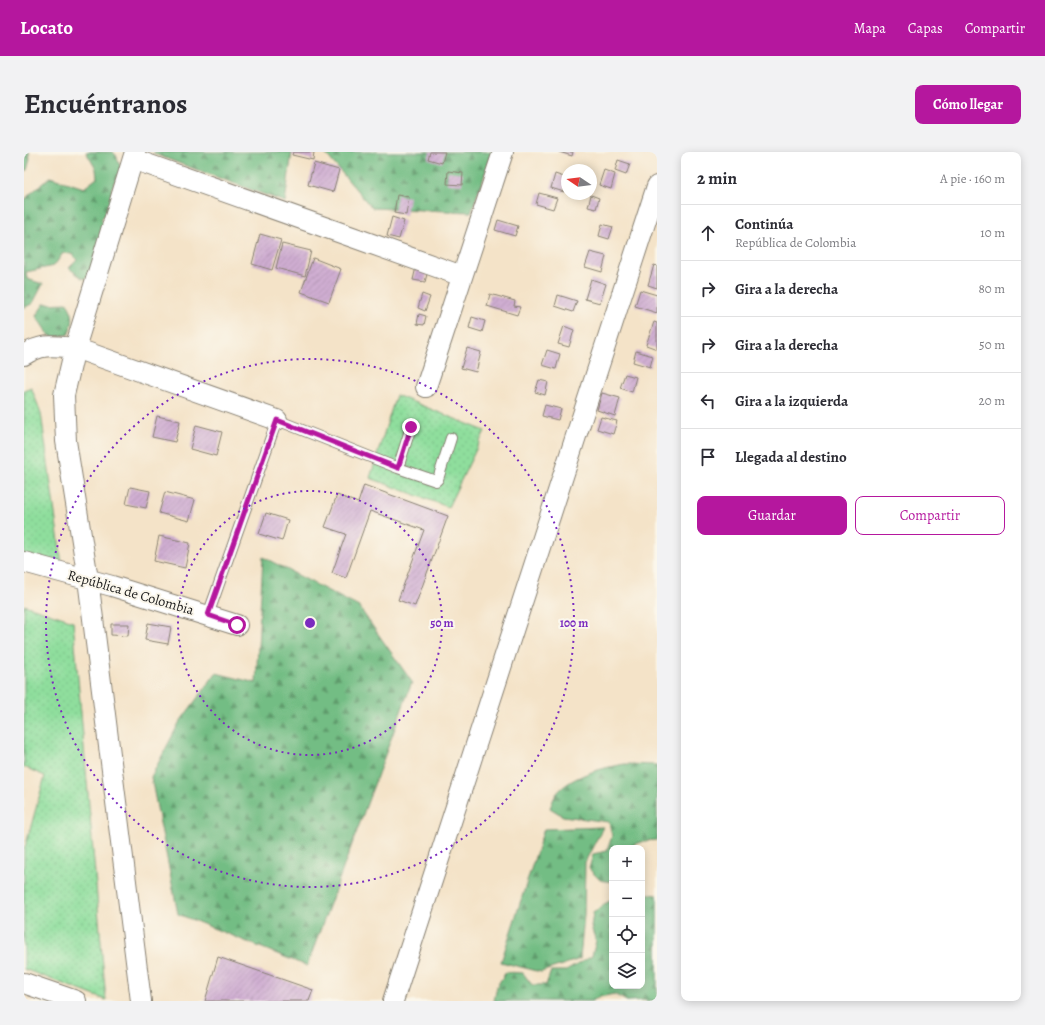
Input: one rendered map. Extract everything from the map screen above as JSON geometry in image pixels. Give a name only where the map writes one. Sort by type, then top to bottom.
[{"type":"street","points":[[426,387],[503,152]]},
{"type":"street","points":[[141,1001],[88,579],[66,441],[64,395],[75,348],[134,156],[462,276]]},
{"type":"street","points":[[393,1001],[657,186]]},
{"type":"street","points":[[24,355],[34,348],[50,345],[75,348],[277,420]]},
{"type":"street","name":"República de Colombia","points":[[24,562],[88,579],[237,625]]},
{"type":"street","points":[[24,983],[76,1001]]},
{"type":"lane","points":[[208,615],[277,420],[398,468],[436,481],[438,479],[451,438]]},
{"type":"lane","points":[[398,468],[411,427]]},
{"type":"green space","points":[[24,152],[29,152],[30,159],[27,170],[24,171]]},
{"type":"green space","points":[[86,152],[112,152],[116,155],[122,171],[114,183],[111,193],[117,199],[111,209],[101,219],[108,227],[89,276],[83,279],[69,268],[77,260],[71,254],[63,253],[54,266],[26,272],[27,279],[43,284],[33,303],[24,308],[24,201],[50,177],[84,188],[97,178],[96,169]]},
{"type":"green space","points":[[154,152],[292,152],[285,202],[154,154]]},
{"type":"green space","points":[[324,152],[493,152],[471,212],[372,208]]},
{"type":"green space","points":[[67,303],[73,319],[68,335],[51,337],[36,316],[44,304]]},
{"type":"green space","points":[[31,387],[41,413],[62,564],[24,554],[24,390]]},
{"type":"green space","points":[[396,395],[485,431],[448,507],[370,478]]},
{"type":"green space","points":[[263,557],[359,607],[412,682],[307,966],[178,914],[151,777],[179,723],[216,673],[256,683]]},
{"type":"green space","points":[[24,605],[73,621],[106,1000],[24,969],[24,851],[45,776],[24,767]]},
{"type":"green space","points":[[625,764],[657,765],[657,840],[644,841],[634,845],[609,845],[612,836],[609,822],[563,816],[550,808],[557,793],[563,787],[579,777],[607,767]]},
{"type":"green space","points":[[603,827],[585,862],[584,915],[580,959],[541,972],[501,962],[544,829]]},
{"type":"green space","points":[[609,845],[609,882],[600,880],[589,869],[593,854],[607,851]]},
{"type":"green space","points":[[645,893],[657,895],[657,1001],[627,1001],[614,994],[600,997],[591,1001],[494,1001],[497,986],[506,972],[523,973],[532,985],[546,985],[551,971],[566,971],[592,956],[596,941],[591,927],[593,913],[609,901],[609,989],[645,989]]},
{"type":"building","points":[[293,152],[314,152],[313,160],[292,155]]},
{"type":"building","points":[[430,152],[445,152],[442,163],[428,159]]},
{"type":"building","points":[[559,152],[573,152],[572,156]]},
{"type":"building","points":[[618,160],[630,164],[626,175],[615,171]]},
{"type":"building","points":[[314,163],[339,170],[333,192],[308,185]]},
{"type":"building","points":[[604,170],[615,174],[611,189],[599,185]]},
{"type":"building","points":[[448,171],[463,173],[462,185],[447,184]]},
{"type":"building","points":[[555,174],[561,176],[561,191],[551,188]]},
{"type":"building","points":[[539,193],[557,198],[553,209],[536,204]]},
{"type":"building","points":[[397,195],[409,197],[406,215],[394,213]]},
{"type":"building","points":[[597,197],[599,198],[596,209],[588,207],[590,200],[597,200]]},
{"type":"building","points":[[392,217],[404,221],[399,239],[387,236]]},
{"type":"building","points":[[498,220],[518,226],[515,236],[495,230]]},
{"type":"building","points":[[602,224],[613,227],[609,239],[599,236]]},
{"type":"building","points":[[260,234],[281,240],[272,270],[252,264]]},
{"type":"building","points":[[282,244],[311,251],[305,276],[276,268]]},
{"type":"building","points":[[590,252],[606,256],[602,272],[585,267]]},
{"type":"building","points":[[313,258],[341,269],[329,302],[301,292]]},
{"type":"building","points":[[654,265],[657,266],[657,288],[648,285]]},
{"type":"building","points":[[416,267],[428,270],[425,282],[413,280]]},
{"type":"building","points":[[591,279],[606,284],[600,303],[585,299]]},
{"type":"building","points":[[640,290],[657,295],[657,313],[635,306]]},
{"type":"building","points":[[422,294],[430,297],[425,311],[418,308]]},
{"type":"building","points":[[490,294],[515,301],[514,306],[520,307],[517,315],[487,306]]},
{"type":"building","points":[[558,295],[577,301],[573,312],[555,306]]},
{"type":"building","points":[[419,314],[426,316],[424,325],[417,324]]},
{"type":"building","points":[[472,317],[485,321],[482,332],[469,328]]},
{"type":"building","points":[[654,322],[657,323],[657,349],[646,345]]},
{"type":"building","points":[[564,326],[574,330],[569,347],[558,344]]},
{"type":"building","points":[[467,348],[481,352],[476,372],[461,368]]},
{"type":"building","points":[[547,350],[560,354],[556,369],[542,365]]},
{"type":"building","points":[[636,351],[653,356],[650,367],[633,362]]},
{"type":"building","points":[[625,374],[636,377],[632,392],[620,388]]},
{"type":"building","points":[[539,380],[548,382],[545,395],[535,392]]},
{"type":"building","points":[[602,393],[620,398],[615,416],[597,410]]},
{"type":"building","points":[[545,405],[561,409],[558,420],[542,416]]},
{"type":"building","points":[[157,416],[180,421],[175,442],[152,437]]},
{"type":"building","points":[[601,417],[617,421],[613,434],[597,429]]},
{"type":"building","points":[[196,425],[222,432],[216,456],[190,449]]},
{"type":"building","points":[[364,485],[448,516],[415,606],[398,600],[424,530],[370,511],[346,578],[332,573],[346,534],[325,527],[337,495],[358,503]]},
{"type":"building","points":[[130,487],[150,491],[146,508],[126,504]]},
{"type":"building","points":[[165,492],[195,500],[189,521],[159,513]]},
{"type":"building","points":[[266,513],[288,520],[282,541],[259,534]]},
{"type":"building","points":[[159,536],[190,543],[185,568],[154,561]]},
{"type":"building","points":[[148,623],[171,627],[168,644],[145,640]]},
{"type":"building","points":[[111,624],[129,624],[128,636],[111,635]]},
{"type":"building","points":[[218,957],[313,990],[309,1001],[205,1001]]},
{"type":"route","points":[[237,625],[208,615],[277,420],[398,468],[411,427]]}]
